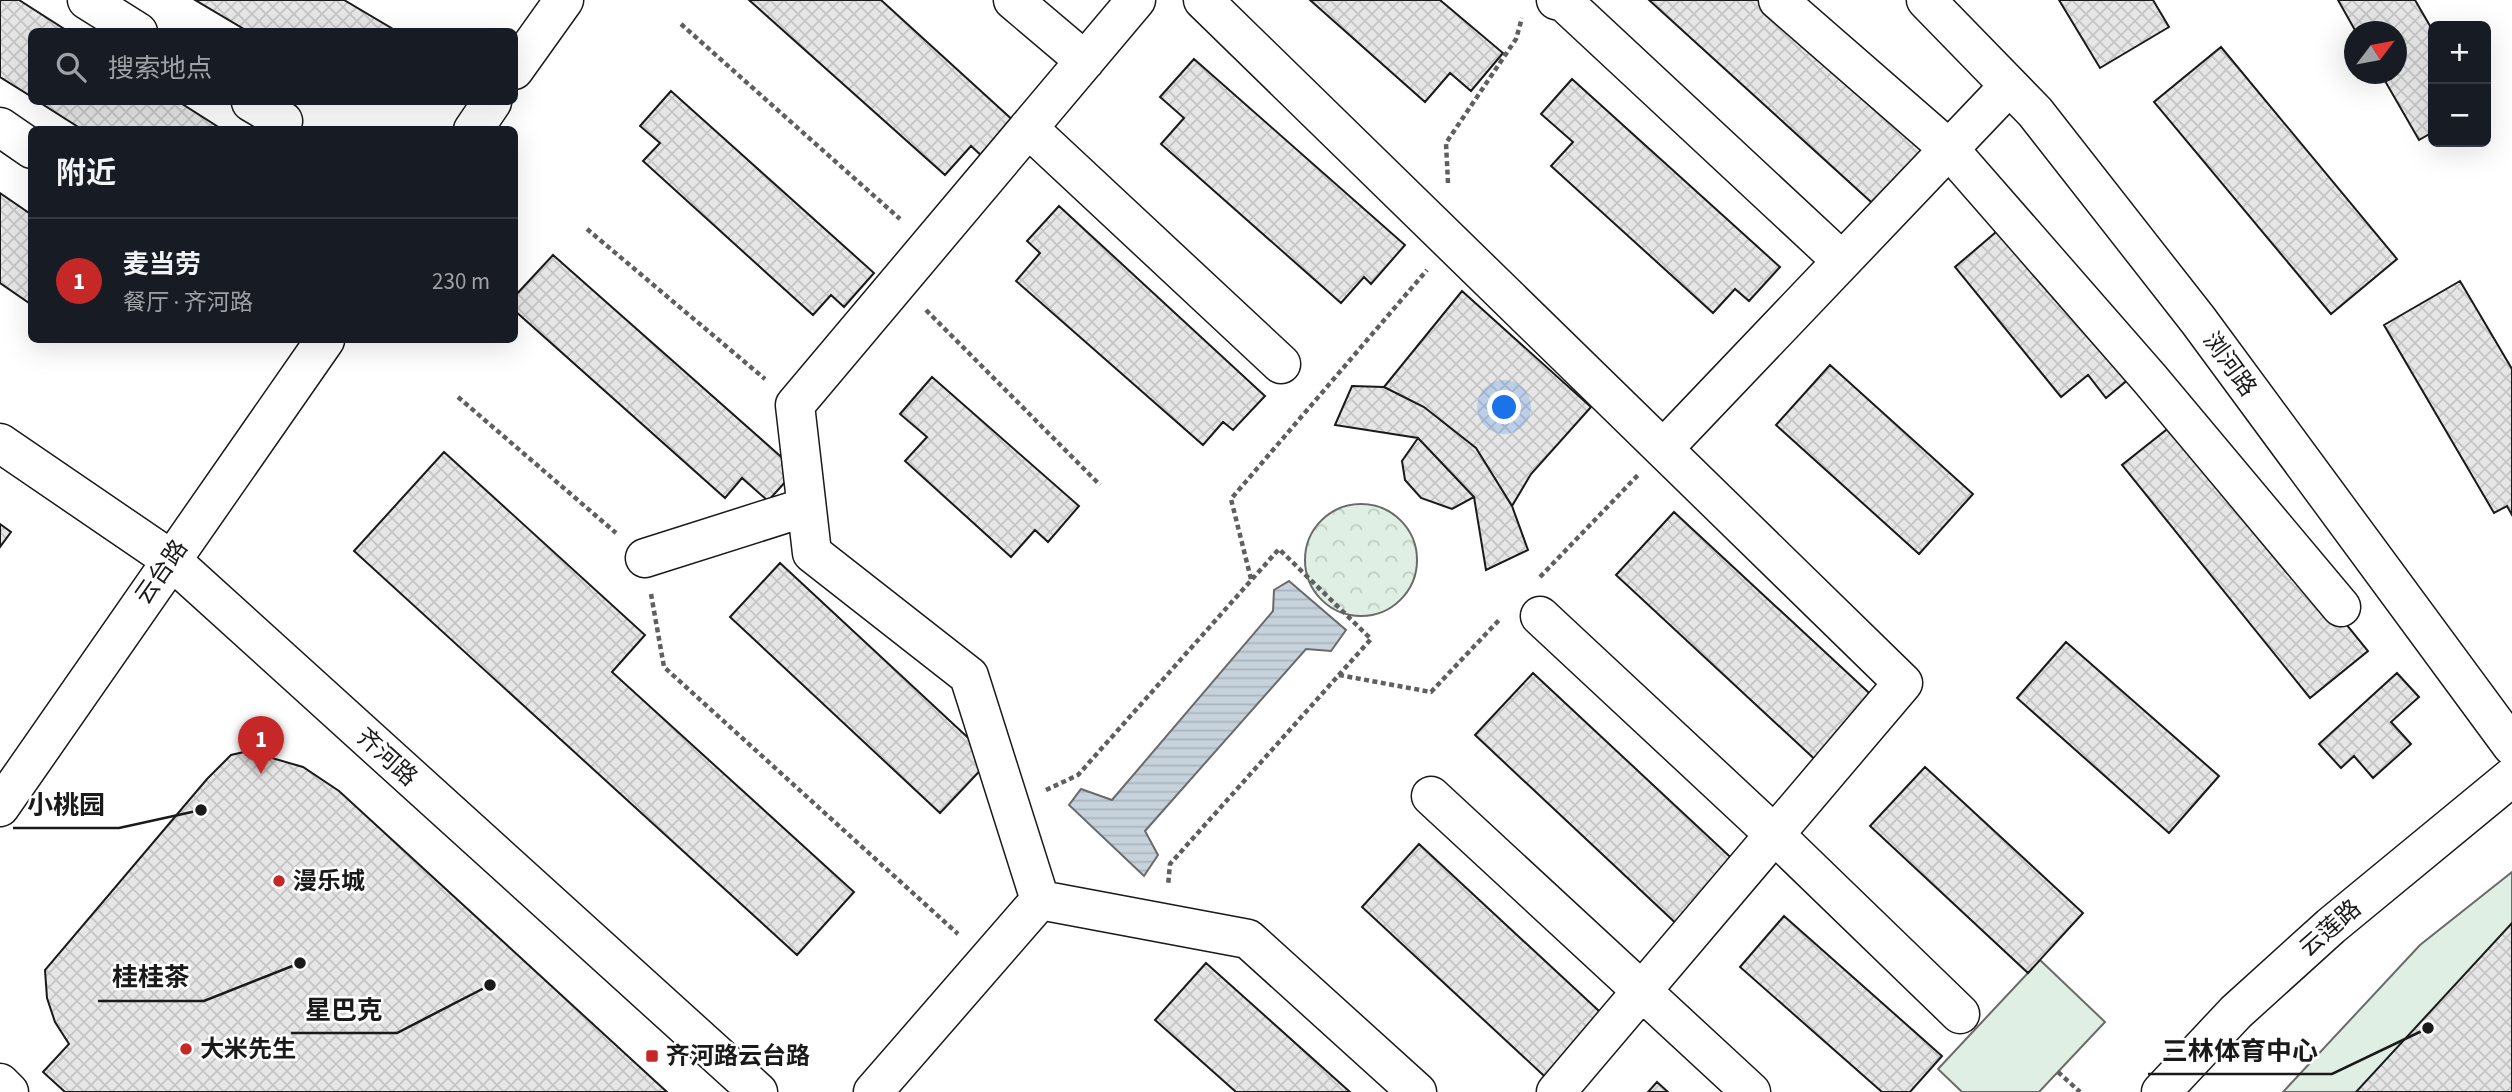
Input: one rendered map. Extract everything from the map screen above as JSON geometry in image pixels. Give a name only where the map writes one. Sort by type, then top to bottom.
[{"type":"street","points":[[87,0],[132,28]]},
{"type":"street","points":[[518,64],[564,0]]},
{"type":"street","points":[[1013,0],[1085,61]]},
{"type":"street","points":[[1040,901],[969,676],[811,553],[795,405],[1136,0]]},
{"type":"street","points":[[1203,0],[1903,683],[1556,1092]]},
{"type":"street","points":[[1778,0],[1949,149],[2150,379],[2341,607]]},
{"type":"street","name":"浏河路","points":[[1926,0],[2035,113],[2198,320],[2512,746]]},
{"type":"street","points":[[1540,7],[1564,2],[1842,261]]},
{"type":"street","points":[[1663,449],[2009,86]]},
{"type":"street","points":[[256,105],[283,121]]},
{"type":"street","points":[[476,126],[490,105]]},
{"type":"street","points":[[0,127],[28,146]]},
{"type":"street","points":[[1028,128],[1280,365]]},
{"type":"street","name":"云台路","points":[[0,807],[322,343]]},
{"type":"street","name":"齐河路","points":[[0,443],[170,559],[758,1092]]},
{"type":"street","points":[[645,558],[806,507]]},
{"type":"street","points":[[1540,616],[1775,835],[1960,1014]]},
{"type":"street","name":"云莲路","points":[[2161,1092],[2236,1012],[2331,926],[2512,777]]},
{"type":"street","points":[[1432,796],[1751,1092]]},
{"type":"street","points":[[873,1092],[1040,901]]},
{"type":"street","points":[[1040,901],[1248,939],[1417,1092]]},
{"type":"street","points":[[0,1083],[9,1092]]},
{"type":"path","points":[[1251,580],[1231,499],[1451,242],[1446,143],[1540,7]]},
{"type":"path","points":[[681,24],[929,246]]},
{"type":"path","points":[[587,229],[795,405]]},
{"type":"path","points":[[898,282],[1100,485]]},
{"type":"path","points":[[457,397],[645,558],[664,667],[987,961]]},
{"type":"path","points":[[1078,775],[1279,550],[1371,639],[1170,864]]},
{"type":"path","points":[[2058,1072],[2080,1092]]},
{"type":"green space","points":[[1361,504],[1382,509],[1400,521],[1412,539],[1417,560],[1412,581],[1400,599],[1382,611],[1361,616],[1340,611],[1322,599],[1310,581],[1305,560],[1310,539],[1322,521],[1340,509]]},
{"type":"green space","points":[[2512,872],[2512,1092],[2283,1092],[2420,945]]},
{"type":"green space","points":[[2040,960],[2105,1022],[2039,1092],[1962,1092],[1938,1069]]},
{"type":"shaded area","points":[[1289,581],[1346,630],[1331,651],[1306,649],[1145,831],[1158,855],[1144,876],[1069,805],[1081,789],[1112,800],[1273,611],[1274,590]]},
{"type":"building","points":[[0,0],[19,0],[63,28],[28,28],[28,94],[0,77]]},
{"type":"building","points":[[195,0],[344,0],[391,28],[242,28]]},
{"type":"building","points":[[749,0],[881,0],[1017,124],[985,159],[971,146],[945,175]]},
{"type":"building","points":[[1310,0],[1440,0],[1503,53],[1471,91],[1450,73],[1425,102]]},
{"type":"building","points":[[1649,0],[1758,0],[1930,156],[1881,211]]},
{"type":"building","points":[[2059,0],[2153,0],[2169,27],[2100,68]]},
{"type":"building","points":[[2338,0],[2415,0],[2428,22],[2428,135],[2419,140],[2387,84],[2407,84],[2407,21],[2350,21]]},
{"type":"building","points":[[2221,47],[2397,259],[2331,314],[2154,102]]},
{"type":"building","points":[[1194,59],[1405,245],[1371,284],[1364,277],[1341,303],[1161,144],[1184,118],[1160,97]]},
{"type":"building","points":[[1572,79],[1780,267],[1749,301],[1735,289],[1713,313],[1551,166],[1573,142],[1541,114]]},
{"type":"building","points":[[671,91],[874,273],[844,307],[831,295],[813,315],[643,161],[660,143],[640,126]]},
{"type":"building","points":[[44,105],[184,105],[217,126],[77,126]]},
{"type":"building","points":[[0,193],[28,212],[28,302],[0,283]]},
{"type":"building","points":[[1059,206],[1265,396],[1233,430],[1223,422],[1203,445],[1016,281],[1040,253],[1027,241]]},
{"type":"building","points":[[2016,215],[2142,368],[2106,398],[2088,375],[2061,397],[1955,267]]},
{"type":"building","points":[[553,255],[796,470],[768,501],[742,478],[725,498],[518,314],[518,293]]},
{"type":"building","points":[[2460,281],[2512,369],[2512,515],[2507,506],[2494,513],[2384,325]]},
{"type":"building","points":[[1462,291],[1591,407],[1531,474],[1512,506],[1476,448],[1424,407],[1384,387]]},
{"type":"building","points":[[1830,365],[1973,494],[1919,554],[1776,425]]},
{"type":"building","points":[[932,377],[1079,506],[1048,542],[1035,530],[1011,557],[905,461],[927,437],[900,414]]},
{"type":"building","points":[[1352,386],[1384,387],[1424,407],[1476,448],[1512,506],[1528,550],[1486,570],[1474,497],[1418,438],[1335,425]]},
{"type":"building","points":[[2180,419],[2368,651],[2310,698],[2122,465]]},
{"type":"building","points":[[1418,438],[1474,497],[1452,509],[1421,498],[1405,480],[1402,461]]},
{"type":"building","points":[[444,452],[645,635],[612,672],[854,892],[797,955],[354,551]]},
{"type":"building","points":[[1674,512],[1880,703],[1822,766],[1616,575]]},
{"type":"building","points":[[0,524],[11,532],[0,547]]},
{"type":"building","points":[[780,563],[991,759],[940,813],[730,617]]},
{"type":"building","points":[[2066,642],[2219,776],[2169,833],[2017,698]]},
{"type":"building","points":[[1533,673],[1741,867],[1682,929],[1475,735]]},
{"type":"building","points":[[2397,673],[2419,697],[2391,722],[2411,744],[2373,778],[2354,756],[2341,768],[2319,744]]},
{"type":"building","name":"漫乐城","points":[[248,751],[303,767],[339,791],[667,1092],[65,1092],[43,1072],[69,1044],[55,1022],[47,998],[45,970],[207,779],[231,755]]},
{"type":"building","points":[[1925,767],[2083,913],[2028,973],[1870,826]]},
{"type":"building","points":[[1419,844],[1613,1024],[1555,1086],[1362,907]]},
{"type":"building","points":[[1784,916],[1942,1056],[1910,1092],[1882,1092],[1740,967]]},
{"type":"building","points":[[2512,923],[2512,1092],[2356,1092]]},
{"type":"building","points":[[1206,963],[1350,1092],[1236,1092],[1155,1020]]},
{"type":"building","points":[[1657,1082],[1668,1092],[1648,1092]]},
{"type":"place","name":"麦当劳","points":[[261,774]]},
{"type":"place","name":"小桃园","points":[[201,810]]},
{"type":"place","name":"漫乐城","points":[[279,881]]},
{"type":"place","name":"桂桂茶","points":[[300,963]]},
{"type":"place","name":"星巴克","points":[[490,985]]},
{"type":"place","name":"三林体育中心","points":[[2428,1028]]},
{"type":"place","name":"大米先生","points":[[186,1049]]},
{"type":"place","name":"齐河路云台路","points":[[652,1056]]}]
